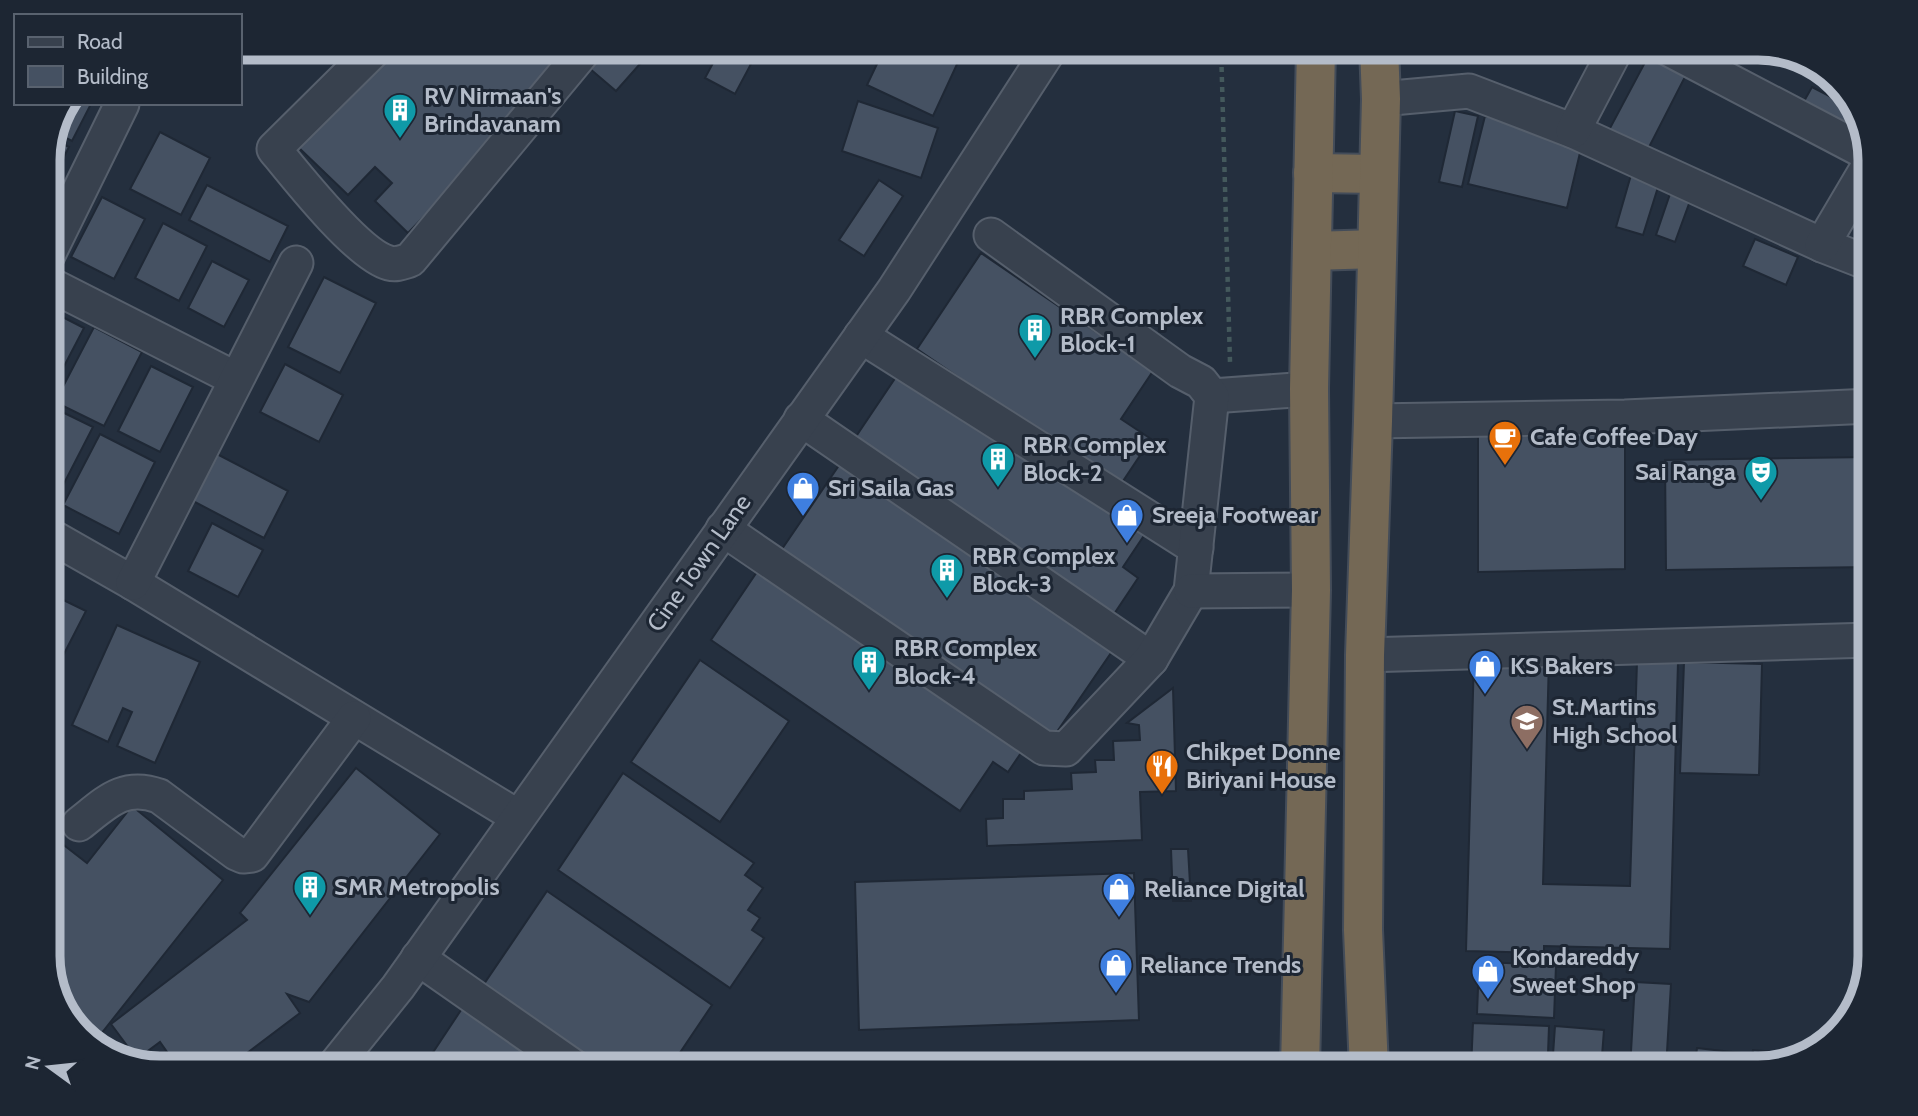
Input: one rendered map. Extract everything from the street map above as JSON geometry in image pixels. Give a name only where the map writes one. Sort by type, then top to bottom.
[{"type":"highway","points":[[1300,1056],[1311,590],[1309,389],[1316,59]]},
{"type":"highway","points":[[1368,1056],[1363,930],[1365,655],[1381,99],[1379,59]]},
{"type":"highway","points":[[1313,173],[1379,174]]},
{"type":"highway","points":[[1312,251],[1377,248]]},
{"type":"street","points":[[365,59],[274,149],[322,206],[372,254],[389,263],[400,264],[410,260],[577,59]]},
{"type":"street","name":"Cine Town Lane","points":[[342,1056],[398,987],[861,336],[908,269],[1043,59]]},
{"type":"street","points":[[1573,131],[1611,59]]},
{"type":"street","points":[[1688,59],[1857,148]]},
{"type":"street","points":[[1381,99],[1469,91],[1573,131],[1858,259]]},
{"type":"street","points":[[60,230],[122,105]]},
{"type":"street","points":[[1822,245],[1858,184]]},
{"type":"street","points":[[991,235],[1180,371],[1222,395],[1309,389]]},
{"type":"street","points":[[134,583],[296,263]]},
{"type":"street","points":[[60,290],[236,379]]},
{"type":"street","points":[[861,336],[1196,548]]},
{"type":"street","points":[[723,529],[1044,748],[1066,749],[1151,659],[1191,591],[1222,395]]},
{"type":"street","points":[[1373,421],[1625,418],[1858,407]]},
{"type":"street","points":[[801,419],[1151,659]]},
{"type":"street","points":[[60,541],[134,583],[518,817]]},
{"type":"street","points":[[1191,591],[1311,590]]},
{"type":"street","points":[[1365,655],[1858,640]]},
{"type":"street","points":[[79,824],[118,794],[135,790],[149,792],[159,796],[236,853],[243,856],[252,855],[354,718]]},
{"type":"street","points":[[418,958],[558,1056]]},
{"type":"path","points":[[1221,59],[1222,395]]},
{"type":"building","name":"RV Nirmaan's Brindavanam","points":[[378,59],[552,59],[558,65],[497,129],[503,135],[408,233],[375,201],[392,183],[375,167],[348,195],[296,145]]},
{"type":"building","points":[[597,59],[644,59],[616,91],[589,68]]},
{"type":"building","points":[[715,59],[742,59],[751,64],[735,94],[705,78]]},
{"type":"building","points":[[879,59],[959,59],[933,116],[867,85]]},
{"type":"building","points":[[1647,59],[1661,59],[1687,73],[1647,151],[1609,130]]},
{"type":"building","points":[[1812,87],[1840,102],[1854,130],[1803,103]]},
{"type":"building","points":[[858,101],[938,128],[921,178],[842,151]]},
{"type":"building","points":[[76,105],[90,105],[72,141],[63,136],[70,115]]},
{"type":"building","points":[[1455,111],[1478,116],[1462,187],[1439,182]]},
{"type":"building","points":[[1485,116],[1583,140],[1567,208],[1468,184]]},
{"type":"building","points":[[160,132],[210,158],[181,215],[130,189]]},
{"type":"building","points":[[61,143],[69,147],[60,165]]},
{"type":"building","points":[[1631,175],[1659,184],[1643,235],[1616,227]]},
{"type":"building","points":[[879,180],[903,196],[864,256],[839,240]]},
{"type":"building","points":[[207,185],[288,226],[270,262],[189,220]]},
{"type":"building","points":[[1670,194],[1690,201],[1675,242],[1656,235]]},
{"type":"building","points":[[102,197],[145,219],[114,279],[71,257]]},
{"type":"building","points":[[163,223],[207,246],[179,301],[135,278]]},
{"type":"building","points":[[1755,239],[1798,257],[1786,285],[1743,266]]},
{"type":"building","name":"RBR Complex Block-1","points":[[981,253],[1153,371],[1121,419],[1151,439],[1119,487],[917,349]]},
{"type":"building","points":[[212,261],[249,280],[224,327],[188,308]]},
{"type":"building","points":[[324,277],[376,303],[340,373],[288,347]]},
{"type":"building","points":[[60,316],[84,328],[60,374]]},
{"type":"building","points":[[94,327],[142,352],[104,426],[60,404],[60,392]]},
{"type":"building","points":[[285,364],[343,395],[319,442],[260,412]]},
{"type":"building","points":[[151,366],[193,387],[160,452],[118,431]]},
{"type":"building","name":"RBR Complex Block-2","points":[[902,368],[1145,534],[1123,567],[1138,578],[1110,620],[851,444]]},
{"type":"building","points":[[60,411],[93,427],[60,491]]},
{"type":"building","points":[[1625,417],[1625,569],[1478,572],[1478,422]]},
{"type":"building","points":[[100,434],[155,462],[119,534],[63,505]]},
{"type":"building","points":[[215,453],[288,491],[264,538],[191,500]]},
{"type":"building","points":[[1858,457],[1858,567],[1666,570],[1665,460]]},
{"type":"building","name":"RBR Complex Block-3","points":[[842,461],[1115,647],[1052,739],[780,552]]},
{"type":"building","points":[[212,523],[263,550],[238,597],[188,571]]},
{"type":"building","name":"RBR Complex Block-4","points":[[763,563],[1027,744],[1008,772],[993,762],[960,811],[711,640]]},
{"type":"building","points":[[60,598],[86,611],[60,662]]},
{"type":"building","points":[[117,625],[200,662],[155,763],[117,746],[132,712],[123,708],[108,742],[72,725]]},
{"type":"building","points":[[1474,656],[1549,658],[1543,884],[1630,886],[1637,661],[1678,662],[1670,949],[1544,946],[1544,953],[1466,951]]},
{"type":"building","points":[[700,660],[789,721],[720,822],[631,762]]},
{"type":"building","points":[[1684,662],[1762,664],[1759,775],[1680,773]]},
{"type":"building","points":[[1173,688],[1176,791],[1140,792],[1142,840],[987,846],[986,819],[1003,818],[1003,799],[1024,799],[1024,791],[1072,789],[1071,773],[1096,772],[1095,760],[1114,760],[1113,741],[1140,740],[1139,725],[1127,723]]},
{"type":"building","name":"SMR Metropolis","points":[[356,768],[440,834],[309,1002],[287,994],[300,1013],[243,1056],[170,1056],[160,1042],[142,1055],[132,1053],[111,1024],[247,920],[240,913]]},
{"type":"building","points":[[623,773],[754,863],[745,875],[763,888],[748,910],[760,918],[752,930],[764,938],[730,988],[558,870]]},
{"type":"building","points":[[132,806],[223,880],[99,1036],[76,1012],[61,976],[60,842],[87,863]]},
{"type":"building","points":[[1171,849],[1188,849],[1191,901],[1173,901]]},
{"type":"building","points":[[1134,873],[1139,1020],[859,1030],[855,882]]},
{"type":"building","points":[[547,891],[712,1005],[678,1056],[582,1056],[482,987]]},
{"type":"building","points":[[1479,962],[1556,965],[1554,1018],[1477,1014]]},
{"type":"building","points":[[1635,982],[1671,984],[1667,1056],[1631,1056]]},
{"type":"building","points":[[467,1001],[540,1056],[431,1056]]},
{"type":"building","points":[[1473,1023],[1549,1026],[1548,1054],[1472,1056]]},
{"type":"building","points":[[1555,1026],[1604,1030],[1602,1056],[1553,1056]]},
{"type":"building","points":[[1697,1048],[1740,1053],[1740,1056],[1696,1056]]},
{"type":"building","points":[[1753,1050],[1785,1053],[1772,1056],[1752,1056]]},
{"type":"place","name":"RV Nirmaan's Brindavanam","points":[[400,140]]},
{"type":"place","name":"RBR Complex Block-1","points":[[1035,360]]},
{"type":"place","name":"Cafe Coffee Day","points":[[1505,467]]},
{"type":"place","name":"RBR Complex Block-2","points":[[998,489]]},
{"type":"place","name":"Sai Ranga","points":[[1761,502]]},
{"type":"place","name":"Sri Saila Gas","points":[[803,518]]},
{"type":"place","name":"Sreeja Footwear","points":[[1127,545]]},
{"type":"place","name":"RBR Complex Block-3","points":[[947,600]]},
{"type":"place","name":"RBR Complex Block-4","points":[[869,692]]},
{"type":"place","name":"KS Bakers","points":[[1485,696]]},
{"type":"place","name":"St.Martins High School","points":[[1527,751]]},
{"type":"place","name":"Chikpet Donne Biriyani House","points":[[1162,796]]},
{"type":"place","name":"SMR Metropolis","points":[[310,917]]},
{"type":"place","name":"Reliance Digital","points":[[1119,919]]},
{"type":"place","name":"Reliance Trends","points":[[1116,995]]},
{"type":"place","name":"Kondareddy Sweet Shop","points":[[1488,1001]]}]
